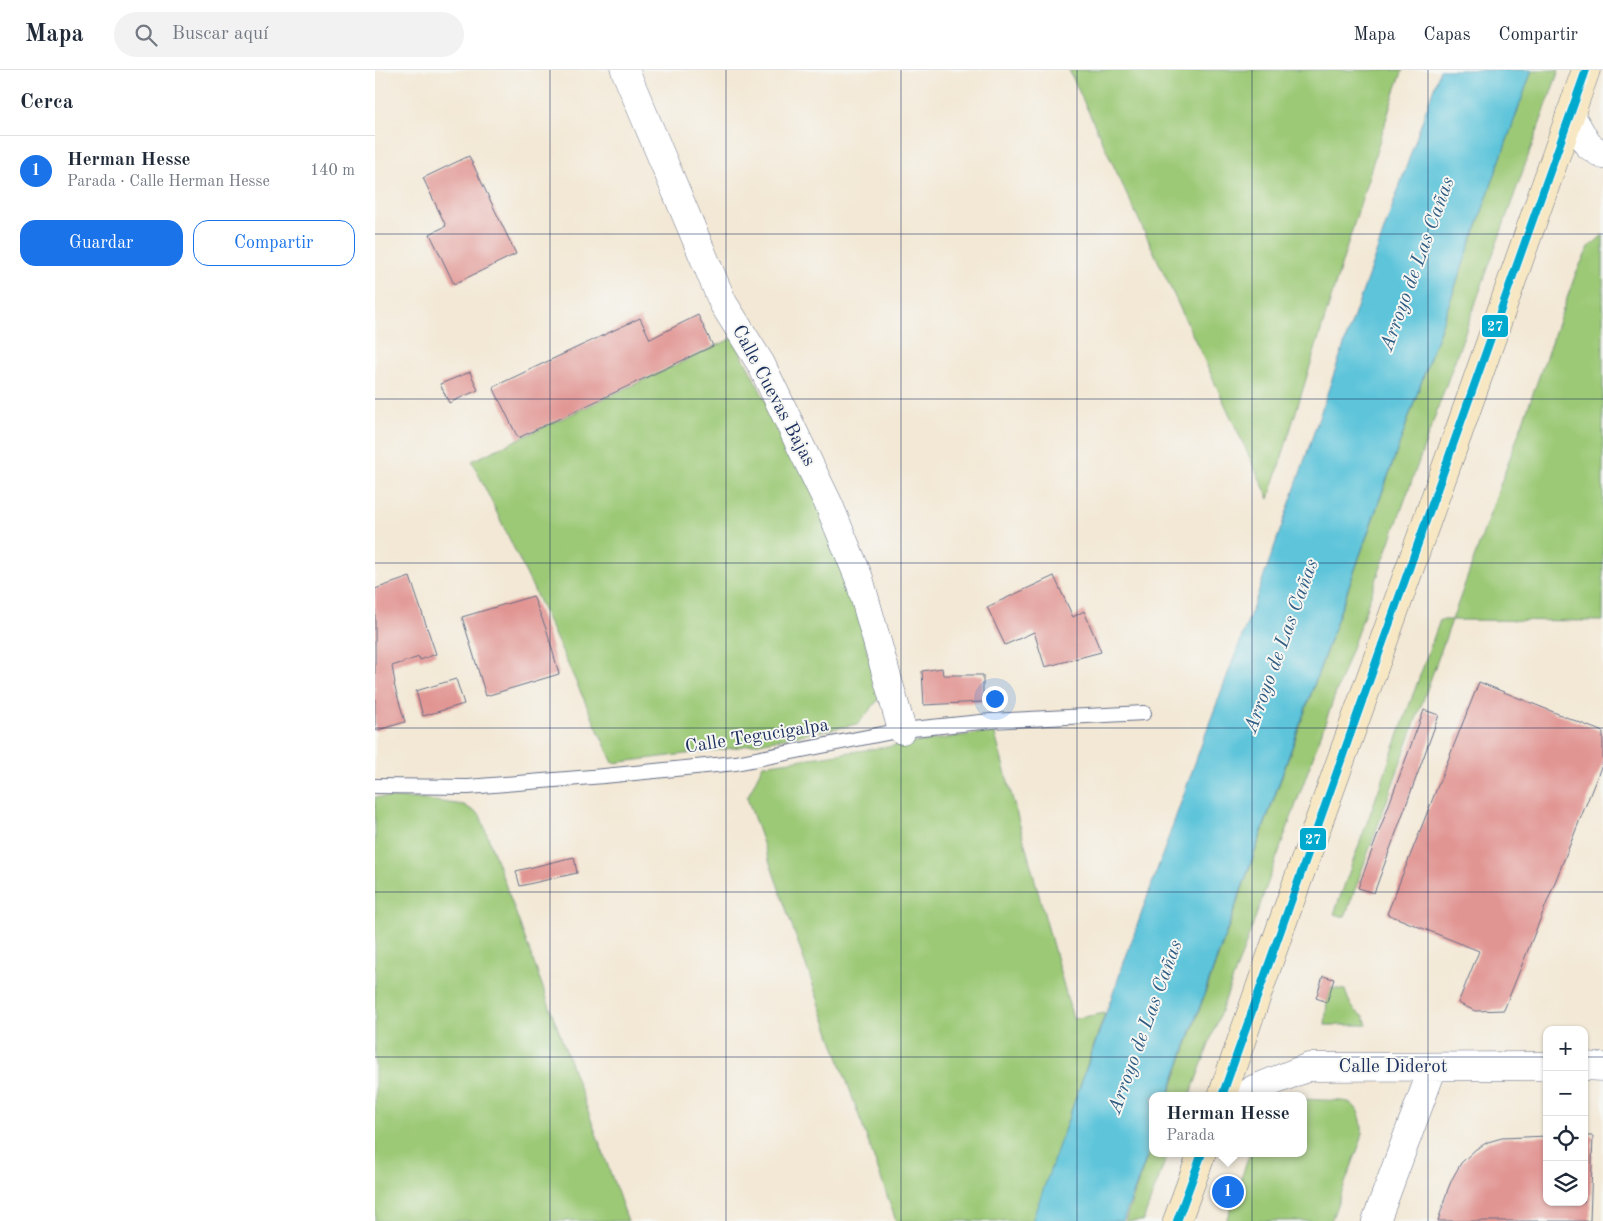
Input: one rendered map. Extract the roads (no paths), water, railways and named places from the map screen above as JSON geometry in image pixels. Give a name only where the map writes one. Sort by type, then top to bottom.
[{"type":"main road","points":[[1223,1092],[1586,70]]},
{"type":"main road","points":[[1177,1221],[1201,1157]]},
{"type":"street","name":"Calle Cuevas Bajas","points":[[625,70],[723,303],[761,364],[829,505],[859,578],[902,730]]},
{"type":"street","points":[[1569,114],[1588,145],[1603,155]]},
{"type":"street","name":"Calle Diderot","points":[[1250,1092],[1254,1088],[1309,1067],[1543,1066]]},
{"type":"street","points":[[1588,1066],[1603,1066]]},
{"type":"street","points":[[1376,1221],[1433,1067]]},
{"type":"lane","name":"Calle Tegucigalpa","points":[[375,786],[468,788],[604,776],[736,763],[902,730],[991,721],[1144,713]]},
{"type":"water","name":"Arroyo de Las Cañas","points":[[1440,70],[1532,70],[1169,1092],[1149,1092],[1149,1151],[1123,1221],[1032,1221],[1206,732],[1253,607]]},
{"type":"place","name":"Herman Hesse","points":[[1228,1192]]}]
